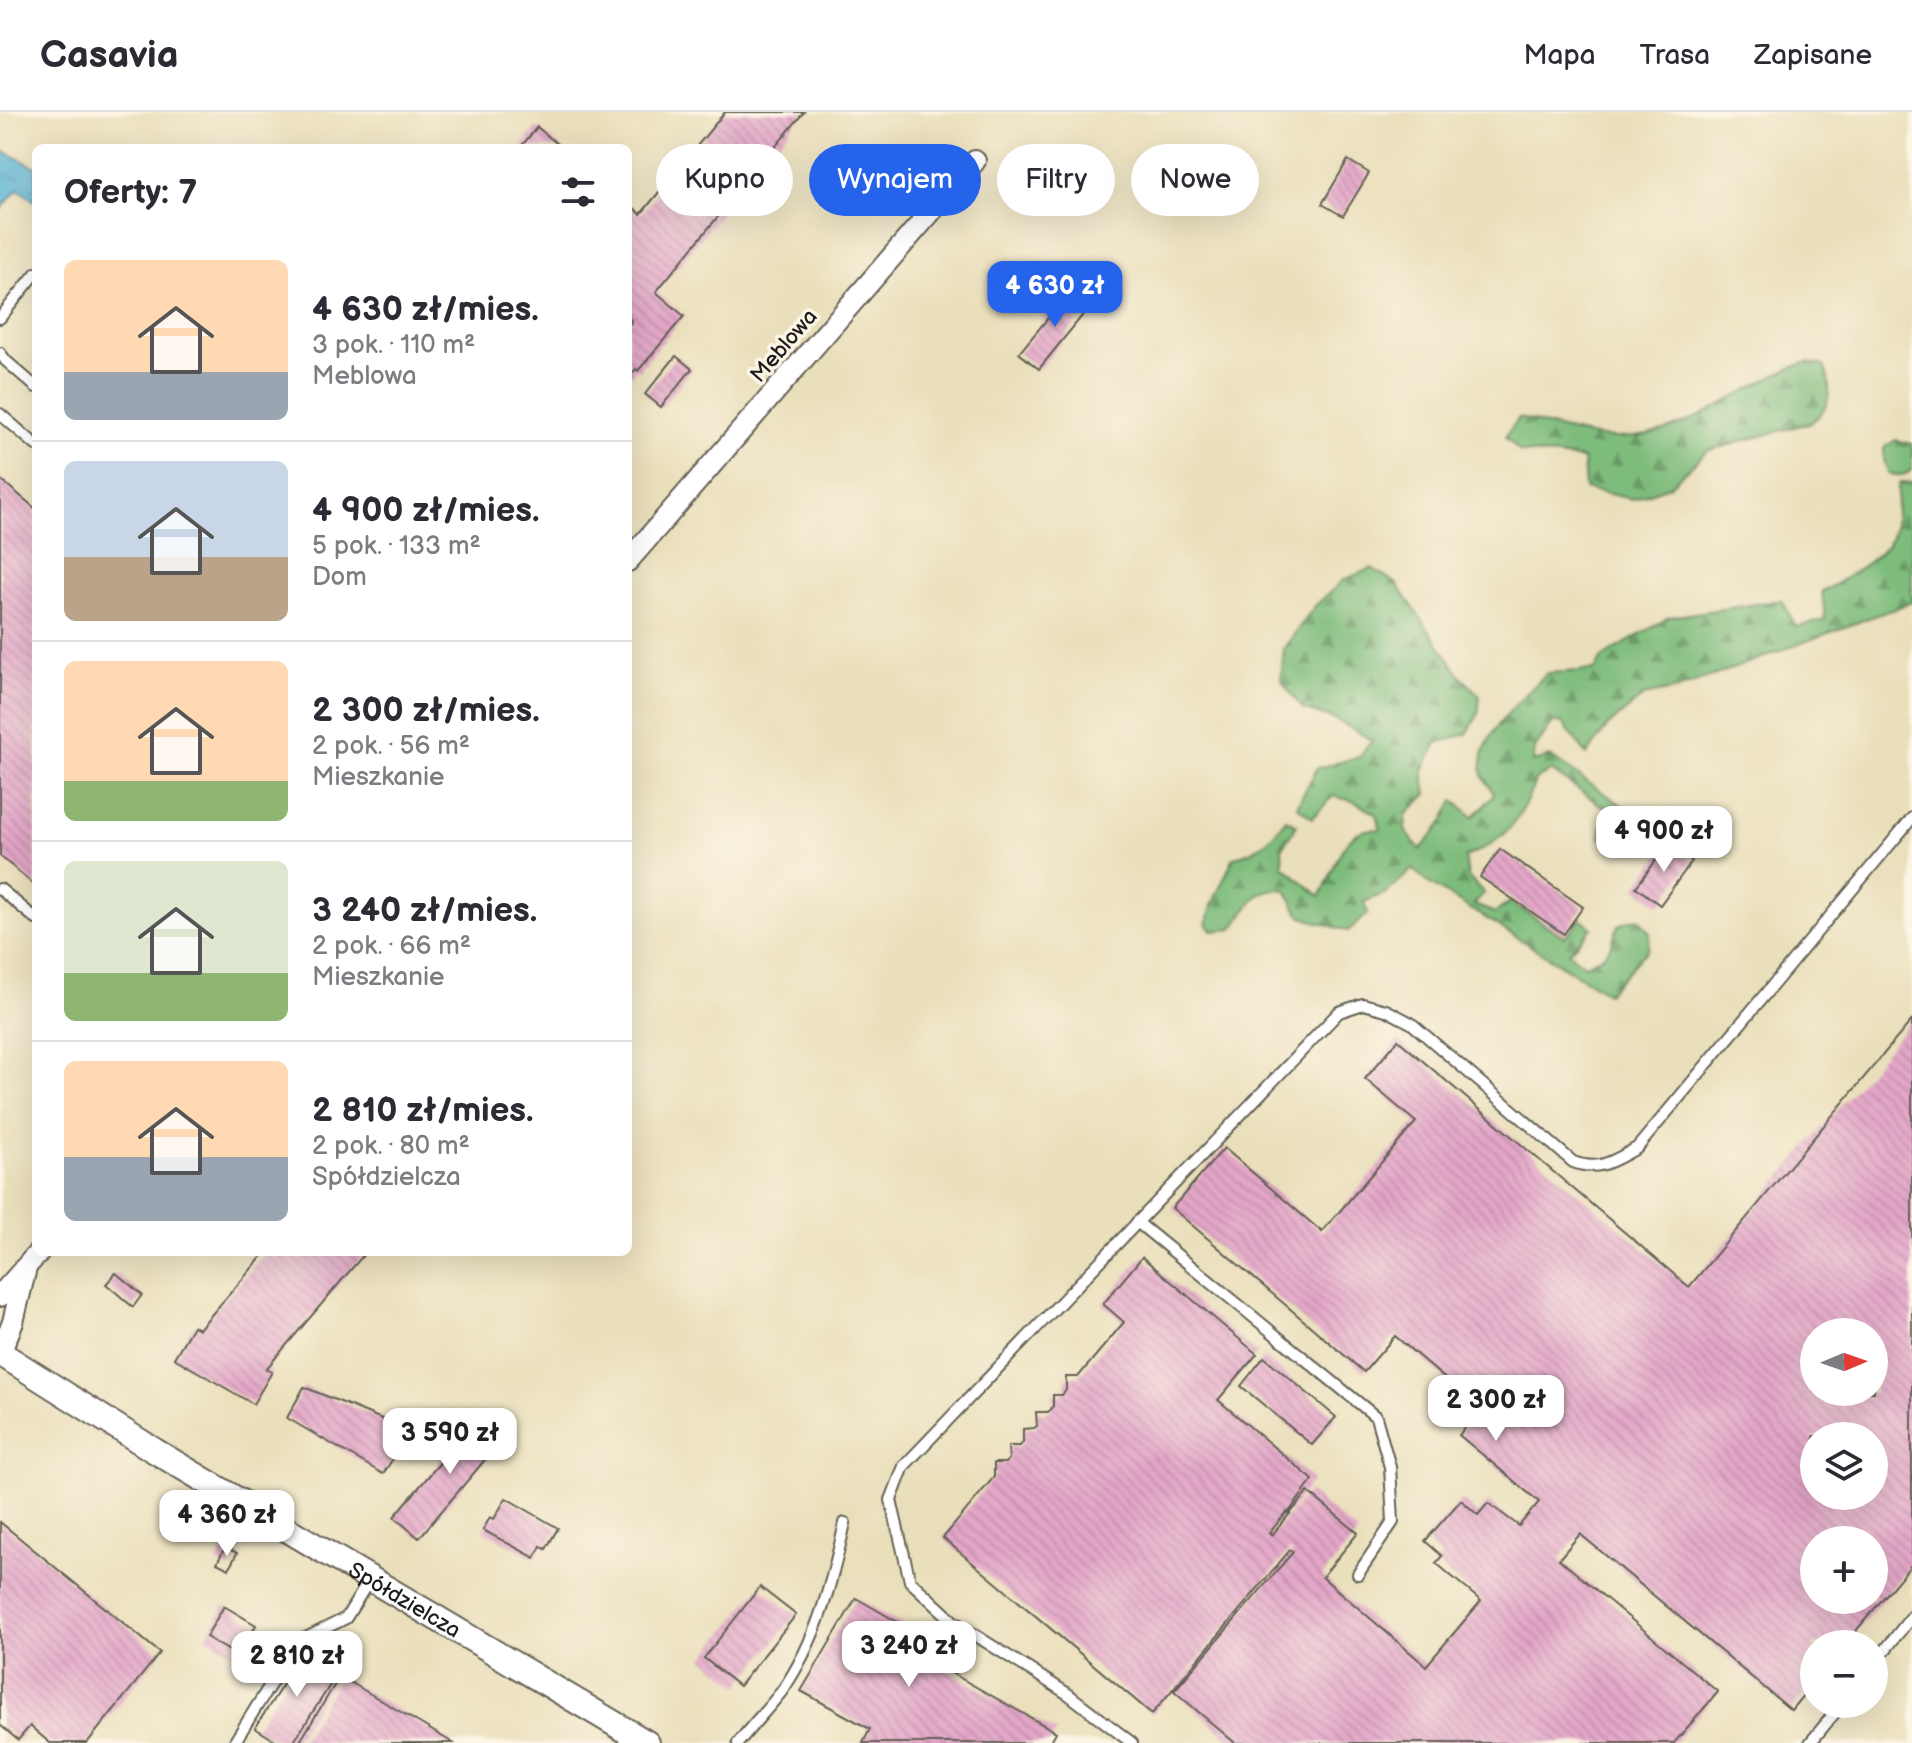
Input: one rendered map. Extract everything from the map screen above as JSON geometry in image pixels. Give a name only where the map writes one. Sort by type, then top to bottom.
[{"type":"street","name":"Meblowa","points":[[632,556],[927,216]]},
{"type":"street","points":[[0,1296],[32,1260]]},
{"type":"street","points":[[0,1353],[32,1260]]},
{"type":"street","name":"Spółdzielcza","points":[[0,1353],[155,1451],[639,1741]]},
{"type":"lane","points":[[0,318],[32,278]]},
{"type":"lane","points":[[0,353],[32,384]]},
{"type":"lane","points":[[0,414],[32,442]]},
{"type":"lane","points":[[1132,1743],[1068,1694],[953,1621],[910,1581],[891,1500],[904,1466],[1339,1012],[1363,1004],[1386,1010],[1411,1023],[1573,1162],[1589,1169],[1613,1161],[1637,1148],[1912,818]]},
{"type":"lane","points":[[0,889],[32,916]]},
{"type":"lane","points":[[1137,1222],[1376,1417],[1390,1467],[1393,1522],[1358,1574]]},
{"type":"lane","points":[[744,1741],[804,1656],[831,1585],[845,1523]]},
{"type":"lane","points":[[234,1743],[296,1643],[346,1618],[370,1579]]},
{"type":"lane","points":[[1888,1646],[1912,1616]]},
{"type":"lane","points":[[1810,1743],[1831,1718]]},
{"type":"green space","points":[[1808,362],[1824,366],[1829,382],[1827,404],[1812,422],[1707,451],[1669,486],[1632,499],[1585,489],[1583,459],[1520,452],[1505,437],[1519,418],[1615,438],[1667,430]]},
{"type":"green space","points":[[1896,440],[1912,444],[1912,469],[1901,475],[1888,473],[1884,459],[1884,447]]},
{"type":"green space","points":[[1912,482],[1912,602],[1678,689],[1643,696],[1607,727],[1587,755],[1562,722],[1553,723],[1535,748],[1533,762],[1551,757],[1642,819],[1621,840],[1607,845],[1601,837],[1601,828],[1618,817],[1551,771],[1536,779],[1518,817],[1502,836],[1465,857],[1468,877],[1484,893],[1474,905],[1495,913],[1510,902],[1565,937],[1580,919],[1592,928],[1568,952],[1585,965],[1606,953],[1619,926],[1639,918],[1650,933],[1648,949],[1607,993],[1427,882],[1413,869],[1386,893],[1364,902],[1368,914],[1348,931],[1301,917],[1286,890],[1275,889],[1254,899],[1233,929],[1213,931],[1207,924],[1213,902],[1234,857],[1264,844],[1286,819],[1297,825],[1282,848],[1283,866],[1320,896],[1347,842],[1362,831],[1381,829],[1375,813],[1353,801],[1333,796],[1312,818],[1297,806],[1317,768],[1359,757],[1372,740],[1336,720],[1303,709],[1281,680],[1284,648],[1314,607],[1343,580],[1372,568],[1397,584],[1460,675],[1480,696],[1478,715],[1467,734],[1437,743],[1423,770],[1427,794],[1406,815],[1405,830],[1420,850],[1441,825],[1454,800],[1473,817],[1494,795],[1484,778],[1482,764],[1485,749],[1513,707],[1547,673],[1595,670],[1603,657],[1669,617],[1782,600],[1796,627],[1825,620],[1822,592],[1882,550],[1893,533],[1899,483]]},
{"type":"water","points":[[3,151],[32,165],[32,199],[18,189],[0,210],[0,154]]},
{"type":"building","points":[[725,112],[804,112],[778,144],[699,144]]},
{"type":"building","points":[[537,127],[557,144],[523,144]]},
{"type":"building","points":[[1348,160],[1369,173],[1343,216],[1322,204]]},
{"type":"building","points":[[656,196],[656,216],[718,216],[656,292],[684,316],[638,371],[636,369],[632,374],[632,321],[632,206],[641,214]]},
{"type":"building","points":[[1072,289],[1091,305],[1039,369],[1019,353]]},
{"type":"building","points":[[676,356],[692,369],[661,407],[645,394]]},
{"type":"building","points":[[0,479],[32,506],[32,883],[0,856]]},
{"type":"building","points":[[1669,843],[1692,861],[1660,905],[1636,887]]},
{"type":"building","points":[[1500,849],[1583,907],[1564,934],[1480,877]]},
{"type":"building","points":[[1912,1020],[1912,1564],[1888,1593],[1888,1526],[1800,1526],[1800,1614],[1870,1614],[1857,1630],[1800,1630],[1800,1699],[1791,1710],[1580,1534],[1559,1559],[1718,1692],[1674,1743],[1235,1743],[1174,1691],[1293,1552],[1290,1550],[1152,1714],[943,1538],[994,1477],[994,1463],[1005,1463],[1009,1459],[1008,1446],[1020,1446],[1023,1429],[1037,1426],[1036,1412],[1048,1412],[1053,1406],[1053,1395],[1062,1395],[1066,1390],[1066,1377],[1078,1377],[1124,1322],[1103,1304],[1142,1257],[1257,1354],[1218,1400],[1313,1480],[1269,1533],[1272,1535],[1308,1492],[1358,1533],[1322,1577],[1426,1666],[1481,1601],[1436,1563],[1442,1556],[1425,1541],[1461,1500],[1478,1515],[1488,1503],[1519,1526],[1539,1502],[1459,1435],[1480,1409],[1395,1336],[1364,1372],[1172,1208],[1224,1148],[1322,1232],[1416,1122],[1365,1079],[1398,1040],[1689,1287]]},
{"type":"building","points":[[263,1256],[363,1256],[266,1369],[272,1372],[253,1404],[174,1358],[193,1326],[199,1329]]},
{"type":"building","points":[[116,1273],[142,1295],[133,1307],[106,1284]]},
{"type":"building","points":[[1264,1357],[1336,1417],[1312,1445],[1241,1386]]},
{"type":"building","points":[[304,1387],[411,1431],[383,1474],[287,1418]]},
{"type":"building","points":[[481,1414],[505,1436],[419,1538],[394,1517]]},
{"type":"building","points":[[506,1498],[558,1528],[546,1549],[541,1546],[535,1558],[483,1530],[490,1517],[494,1519]]},
{"type":"building","points":[[0,1522],[160,1653],[87,1743],[50,1743],[30,1726],[18,1740],[0,1725]]},
{"type":"building","points":[[225,1547],[237,1553],[229,1569],[217,1563]]},
{"type":"building","points":[[760,1587],[796,1615],[739,1686],[704,1658]]},
{"type":"building","points":[[856,1598],[939,1646],[930,1661],[1056,1732],[1050,1743],[863,1743],[870,1729],[801,1691]]},
{"type":"building","points":[[224,1606],[256,1625],[238,1656],[206,1637]]},
{"type":"building","points":[[305,1650],[339,1671],[293,1743],[279,1743],[255,1728]]},
{"type":"building","points":[[340,1676],[421,1724],[453,1743],[299,1743]]}]
